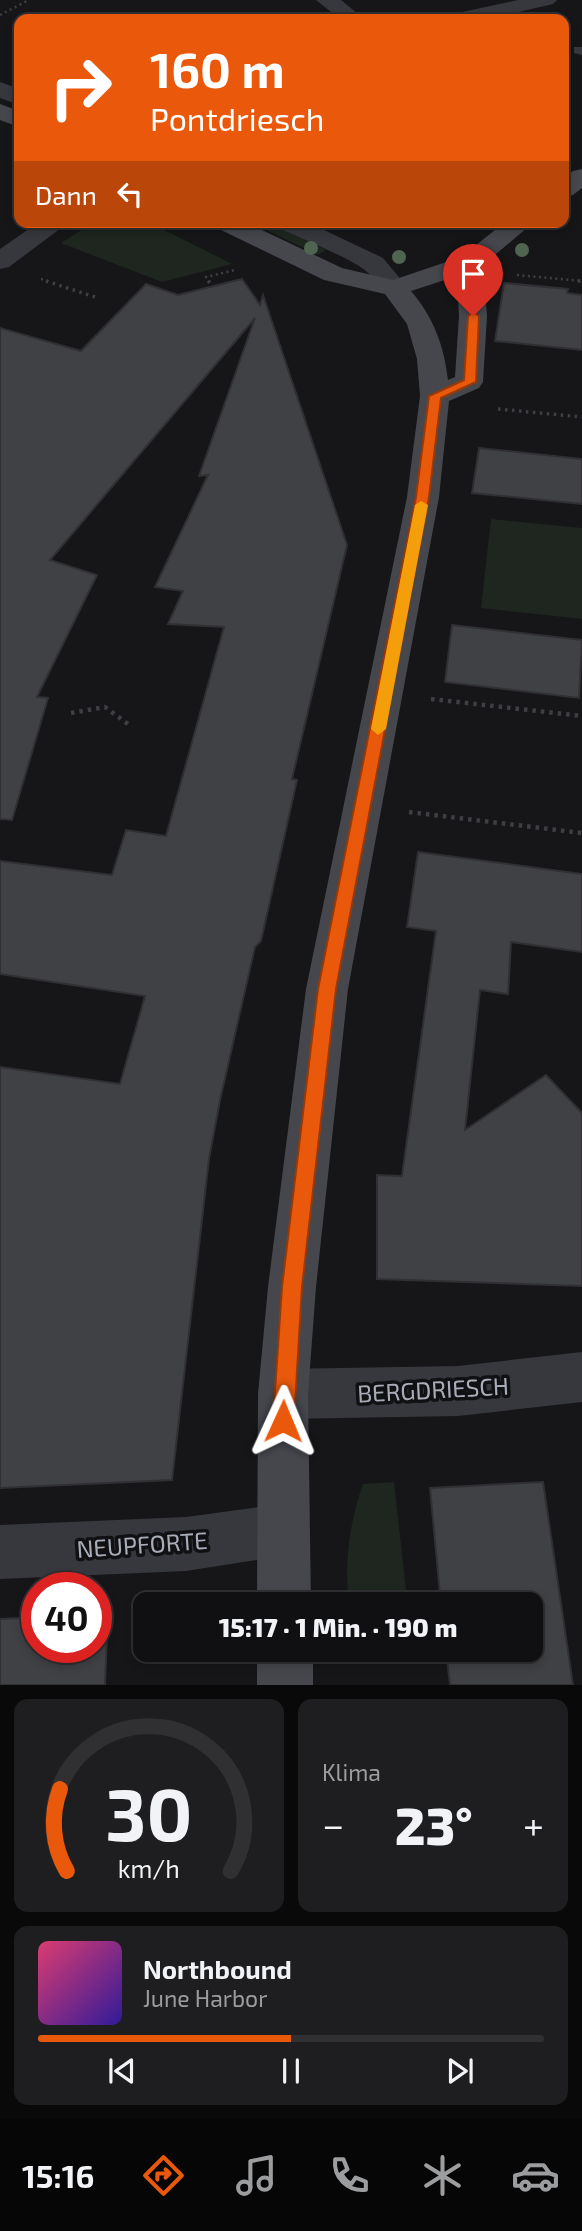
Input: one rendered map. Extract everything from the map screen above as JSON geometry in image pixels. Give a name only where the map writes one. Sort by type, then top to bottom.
[{"type":"street","points":[[327,0],[346,14]]},
{"type":"street","points":[[483,14],[546,0]]},
{"type":"street","points":[[0,261],[47,228]]},
{"type":"street","points":[[237,228],[333,274],[394,288],[470,263],[514,228]]},
{"type":"street","points":[[284,1592],[283,1394],[292,1287],[327,989],[423,497],[435,400],[431,359],[421,324],[411,308],[374,264],[299,228]]},
{"type":"street","points":[[435,400],[470,382],[473,316],[470,263]]},
{"type":"street","name":"BERGDRIESCH","points":[[283,1394],[457,1391],[582,1377]]},
{"type":"street","name":"NEUPFORTE","points":[[0,1552],[186,1544],[282,1530]]},
{"type":"street","points":[[285,1662],[285,1685]]},
{"type":"path","points":[[0,15],[29,0]]},
{"type":"path","points":[[470,263],[495,273],[582,281]]},
{"type":"path","points":[[34,277],[95,297]]},
{"type":"path","points":[[435,400],[582,417]]},
{"type":"path","points":[[385,694],[582,716]]},
{"type":"path","points":[[71,713],[104,707],[132,727]]},
{"type":"path","points":[[363,807],[582,832]]},
{"type":"shaded area","points":[[85,228],[160,228],[232,264],[162,282],[61,243]]},
{"type":"shaded area","points":[[262,228],[280,228],[326,250],[318,255]]},
{"type":"shaded area","points":[[491,519],[582,528],[582,619],[481,608]]},
{"type":"shaded area","points":[[394,1482],[406,1592],[348,1592],[349,1544],[363,1484]]},
{"type":"building","points":[[242,279],[260,305],[263,295],[347,545],[292,779],[297,780],[261,941],[255,947],[220,1100],[209,1159],[172,1480],[0,1488],[0,1067],[120,1084],[145,996],[0,974],[0,861],[112,875],[126,830],[166,836],[224,627],[168,624],[183,591],[155,587],[208,475],[199,476],[255,318],[50,560],[97,575],[37,697],[48,698],[12,820],[0,819],[0,328],[81,351],[146,284],[178,295]]},
{"type":"building","points":[[504,283],[568,289],[567,293],[582,295],[582,350],[495,341]]},
{"type":"building","points":[[479,448],[582,459],[582,504],[472,493]]},
{"type":"building","points":[[452,625],[582,640],[579,698],[445,682]]},
{"type":"building","points":[[418,852],[582,874],[582,952],[511,942],[508,994],[480,990],[465,1130],[546,1075],[582,1113],[582,1286],[377,1279],[377,1175],[402,1176],[436,931],[407,927]]},
{"type":"building","points":[[543,1482],[573,1685],[450,1685],[447,1662],[543,1662],[543,1592],[440,1592],[430,1488]]},
{"type":"building","points":[[21,1618],[21,1663],[106,1663],[105,1685],[0,1685],[0,1619]]},
{"type":"slow traffic","points":[[378,729],[421,505]]},
{"type":"route","points":[[283,1421],[292,1287],[327,989],[423,497],[435,396],[470,382],[473,316]]}]
